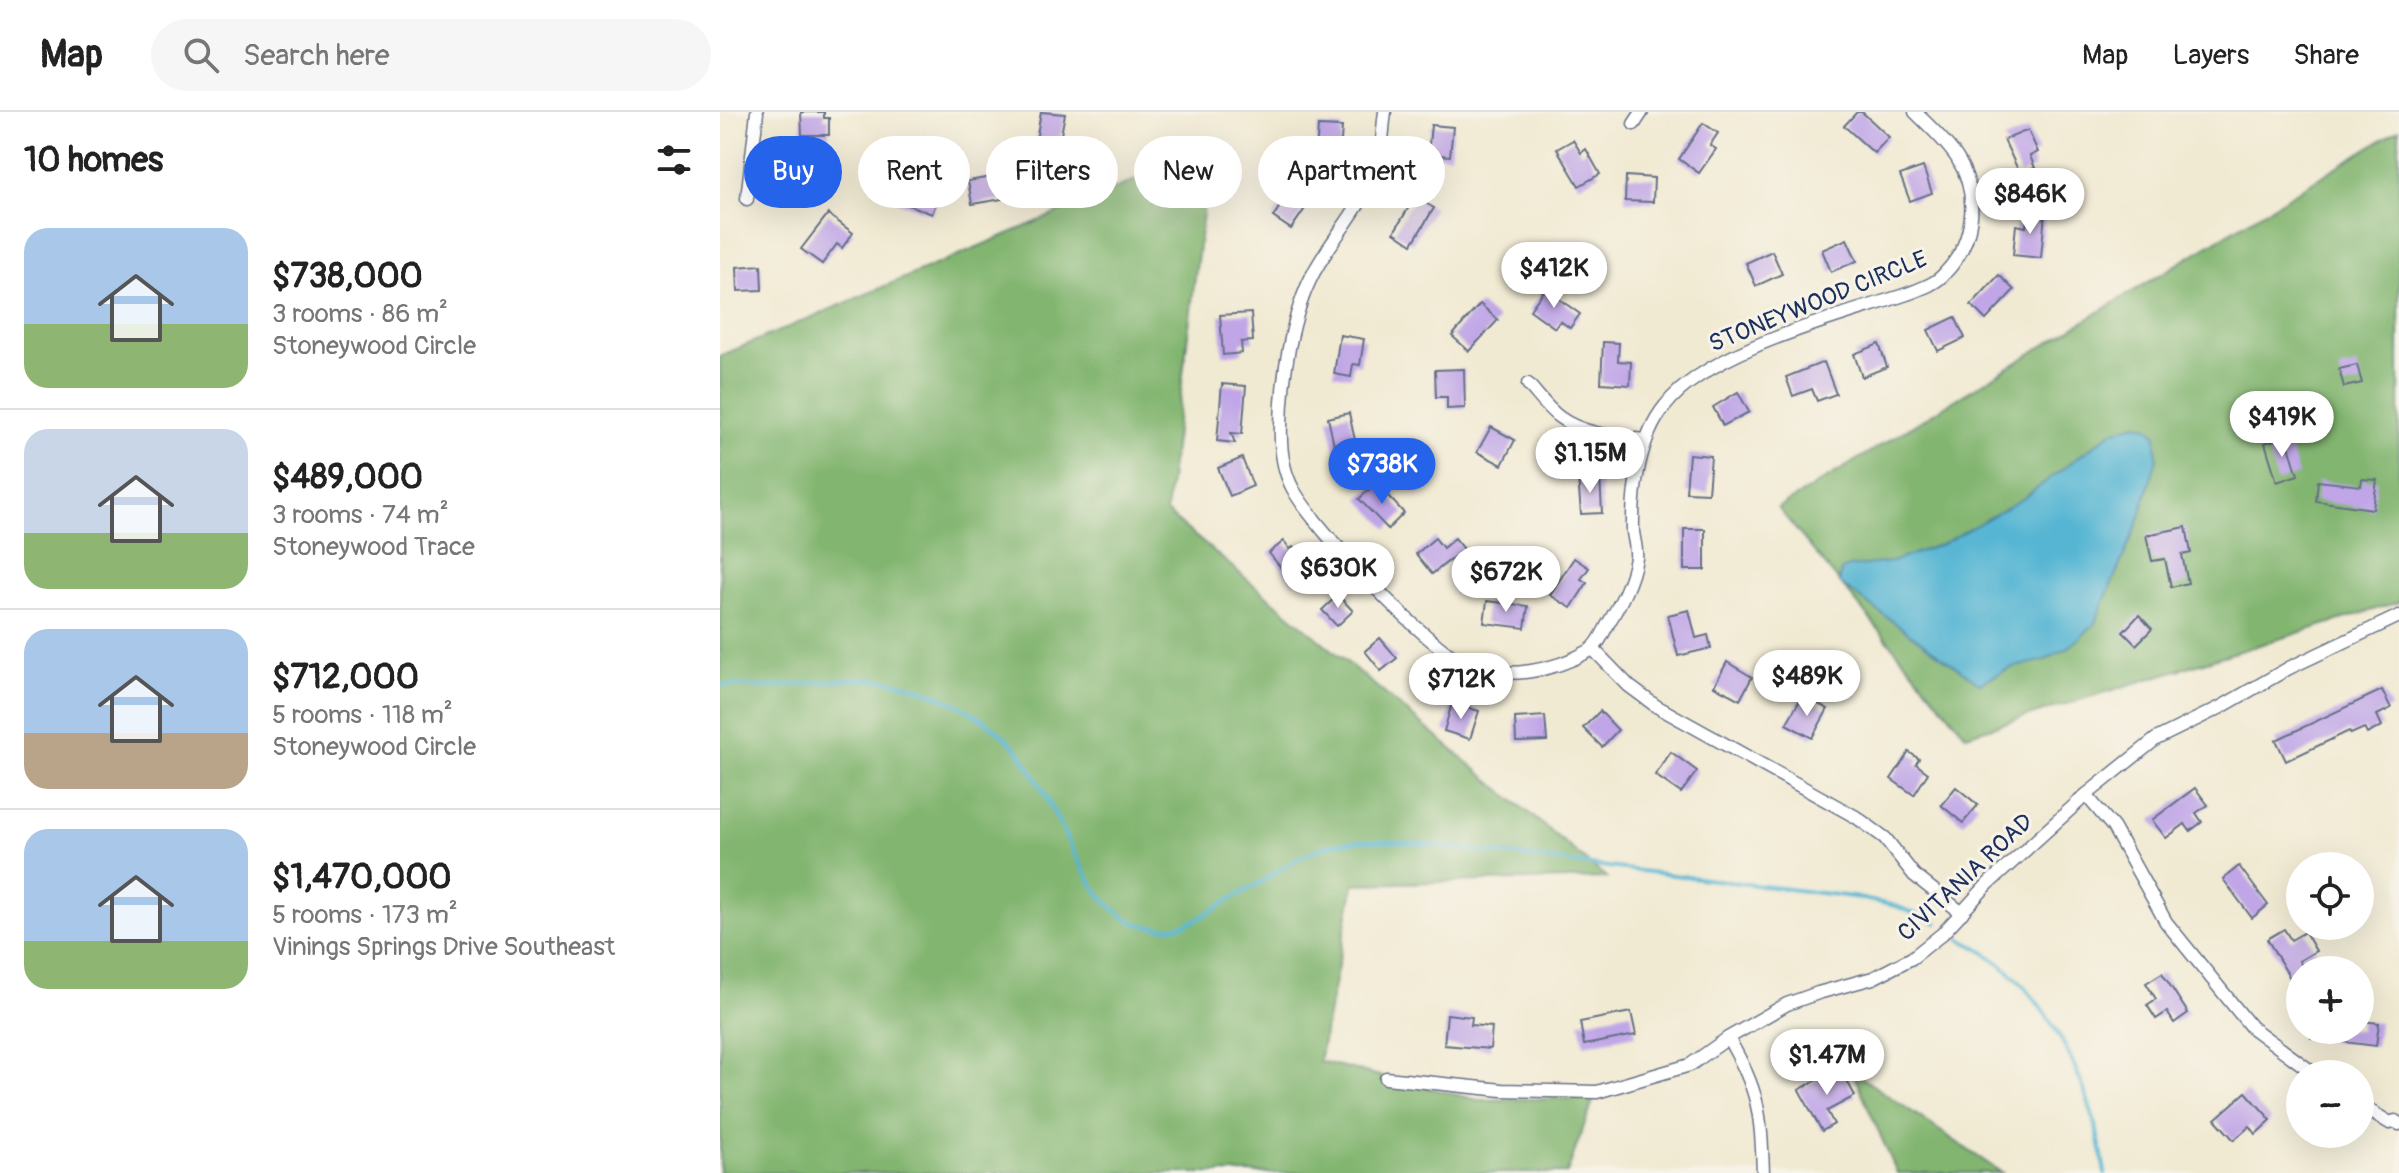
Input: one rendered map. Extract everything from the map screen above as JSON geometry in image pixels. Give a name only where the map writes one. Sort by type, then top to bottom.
[{"type":"street","points":[[754,136],[757,112]]},
{"type":"street","points":[[1385,112],[1376,169],[1354,211],[1315,269],[1297,314],[1281,425],[1281,452],[1288,478],[1304,508],[1321,530],[1422,633],[1455,658],[1469,666],[1518,673],[1559,665],[1593,649],[1629,686],[1656,706],[1856,817],[1885,838],[1914,875],[1962,913]]},
{"type":"street","points":[[1634,124],[1642,112]]},
{"type":"street","name":"STONEYWOOD CIRCLE","points":[[1593,649],[1624,596],[1636,556],[1633,532],[1636,488],[1646,440],[1664,406],[1691,380],[1727,358],[1924,287],[1946,273],[1961,251],[1971,225],[1971,193],[1956,157],[1915,112]]},
{"type":"street","points":[[1528,384],[1560,418],[1606,435],[1646,440]]},
{"type":"street","name":"CIVITANIA ROAD","points":[[1386,1078],[1502,1090],[1597,1092],[1690,1065],[1728,1038],[1787,1004],[1873,978],[1894,968],[1928,946],[1988,884],[2086,795],[2156,739],[2289,668],[2399,616]]},
{"type":"street","points":[[2086,795],[2113,827],[2166,922],[2251,1027],[2296,1060]]},
{"type":"street","points":[[1728,1038],[1759,1104],[1763,1173]]},
{"type":"street","points":[[2374,1112],[2394,1123],[2399,1107]]},
{"type":"green space","points":[[2399,129],[2399,602],[1966,735],[1778,508]]},
{"type":"green space","points":[[1134,181],[1134,208],[1204,208],[1166,512],[1607,878],[1354,884],[1319,1061],[1478,1100],[1594,1098],[1567,1173],[720,1173],[720,356],[1069,208],[1118,208],[1118,187]]},
{"type":"green space","points":[[1852,1071],[2002,1173],[1897,1173]]},
{"type":"water","points":[[2136,424],[2147,426],[2156,434],[2157,458],[2138,523],[2094,625],[2068,648],[2045,660],[2011,668],[1979,683],[1839,583],[1841,571],[1848,567],[1891,562],[1944,543],[2024,498],[2113,431]]},
{"type":"building","points":[[801,112],[824,112],[824,118],[829,118],[829,135],[802,135]]},
{"type":"building","points":[[1041,112],[1065,114],[1061,136],[1037,136]]},
{"type":"building","points":[[1857,112],[1862,112],[1889,137],[1874,153],[1844,126]]},
{"type":"building","points":[[1703,123],[1718,133],[1710,145],[1716,149],[1699,173],[1679,159]]},
{"type":"building","points":[[1431,125],[1453,127],[1450,156],[1445,156],[1445,136],[1430,136]]},
{"type":"building","points":[[1318,126],[1342,127],[1341,136],[1317,136]]},
{"type":"building","points":[[2028,130],[2038,152],[2030,156],[2035,168],[2020,174],[2004,140]]},
{"type":"building","points":[[1573,140],[1581,153],[1586,149],[1600,174],[1579,186],[1557,149]]},
{"type":"building","points":[[1923,167],[1932,193],[1910,201],[1900,175]]},
{"type":"building","points":[[1626,176],[1654,178],[1653,202],[1625,201]]},
{"type":"building","points":[[986,178],[986,202],[972,204],[970,181]]},
{"type":"building","points":[[916,208],[934,208],[932,214]]},
{"type":"building","points":[[1279,208],[1305,208],[1291,229],[1273,217]]},
{"type":"building","points":[[1408,208],[1434,208],[1412,244],[1394,232]]},
{"type":"building","points":[[2028,211],[2045,213],[2041,258],[2013,255],[2016,225],[2026,227]]},
{"type":"building","points":[[828,214],[853,233],[842,248],[837,244],[822,264],[801,249]]},
{"type":"building","points":[[1847,239],[1857,261],[1831,272],[1822,250]]},
{"type":"building","points":[[1772,251],[1782,274],[1756,286],[1746,263]]},
{"type":"building","points":[[761,265],[762,290],[738,291],[737,267]]},
{"type":"building","points":[[1999,275],[2014,290],[1986,320],[1971,305]]},
{"type":"building","points":[[1545,289],[1580,314],[1570,328],[1560,321],[1555,328],[1530,310]]},
{"type":"building","points":[[1480,304],[1498,320],[1469,351],[1452,336]]},
{"type":"building","points":[[1251,313],[1253,341],[1241,342],[1242,353],[1223,355],[1220,315]]},
{"type":"building","points":[[1955,317],[1965,338],[1938,351],[1928,330]]},
{"type":"building","points":[[1340,335],[1364,339],[1360,365],[1353,364],[1351,377],[1334,374]]},
{"type":"building","points":[[1603,342],[1619,343],[1618,361],[1631,362],[1630,385],[1601,383]]},
{"type":"building","points":[[1879,344],[1887,367],[1862,377],[1854,354]]},
{"type":"building","points":[[1824,362],[1836,394],[1817,401],[1812,389],[1793,396],[1786,377]]},
{"type":"building","points":[[2357,365],[2362,383],[2344,387],[2339,369]]},
{"type":"building","points":[[1464,369],[1465,408],[1447,409],[1447,397],[1436,397],[1435,370]]},
{"type":"building","points":[[1222,384],[1246,386],[1242,434],[1231,433],[1235,443],[1217,441]]},
{"type":"building","points":[[1738,392],[1749,412],[1723,426],[1713,407]]},
{"type":"building","points":[[1349,413],[1358,454],[1337,459],[1328,418]]},
{"type":"building","points":[[1491,427],[1515,440],[1502,465],[1477,452]]},
{"type":"building","points":[[2286,436],[2298,475],[2277,482],[2265,443]]},
{"type":"building","points":[[1689,454],[1711,456],[1708,493],[1686,492]]},
{"type":"building","points":[[1242,458],[1253,486],[1230,496],[1218,468]]},
{"type":"building","points":[[1600,476],[1602,513],[1581,514],[1578,477]]},
{"type":"building","points":[[2362,479],[2377,480],[2373,509],[2316,501],[2318,481],[2361,486]]},
{"type":"building","points":[[1376,483],[1404,513],[1388,529],[1359,499]]},
{"type":"building","points":[[2186,527],[2191,553],[2182,555],[2188,583],[2171,587],[2165,559],[2152,561],[2146,535]]},
{"type":"building","points":[[1684,529],[1705,529],[1705,570],[1684,570]]},
{"type":"building","points":[[1435,538],[1443,548],[1455,538],[1464,549],[1432,574],[1416,554]]},
{"type":"building","points":[[1284,541],[1311,569],[1293,583],[1269,553]]},
{"type":"building","points":[[1574,558],[1589,568],[1581,579],[1587,583],[1571,608],[1550,595]]},
{"type":"building","points":[[1338,595],[1353,611],[1337,626],[1322,610]]},
{"type":"building","points":[[1487,601],[1528,606],[1525,628],[1484,623]]},
{"type":"building","points":[[1689,610],[1696,638],[1708,635],[1711,648],[1678,656],[1668,615]]},
{"type":"building","points":[[2139,615],[2152,629],[2136,645],[2123,632]]},
{"type":"building","points":[[1380,638],[1397,658],[1381,671],[1365,651]]},
{"type":"building","points":[[1727,662],[1752,677],[1740,700],[1714,686]]},
{"type":"building","points":[[2382,690],[2391,708],[2377,715],[2382,726],[2367,734],[2364,728],[2351,734],[2349,731],[2286,761],[2276,740]]},
{"type":"building","points":[[1800,700],[1812,707],[1815,702],[1828,709],[1812,738],[1786,724]]},
{"type":"building","points":[[1452,703],[1479,711],[1470,739],[1444,731]]},
{"type":"building","points":[[1600,711],[1618,730],[1602,747],[1583,728]]},
{"type":"building","points":[[1545,716],[1547,741],[1516,742],[1515,718]]},
{"type":"building","points":[[1671,752],[1697,771],[1681,793],[1655,775]]},
{"type":"building","points":[[1909,752],[1919,759],[1916,764],[1928,773],[1914,795],[1891,779]]},
{"type":"building","points":[[1956,787],[1978,805],[1963,823],[1941,805]]},
{"type":"building","points":[[2195,788],[2208,805],[2196,813],[2202,822],[2190,831],[2185,824],[2166,838],[2152,820]]},
{"type":"building","points":[[2239,866],[2268,905],[2252,918],[2223,879]]},
{"type":"building","points":[[2284,929],[2286,940],[2310,940],[2316,951],[2308,956],[2286,956],[2286,971],[2267,939]]},
{"type":"building","points":[[2162,973],[2188,1013],[2174,1023],[2167,1012],[2156,1019],[2147,1005],[2156,999],[2146,983]]},
{"type":"building","points":[[1631,1012],[1636,1035],[1584,1045],[1580,1022]]},
{"type":"building","points":[[1447,1014],[1472,1017],[1471,1025],[1492,1027],[1490,1049],[1444,1045]]},
{"type":"building","points":[[2374,1022],[2379,1023],[2376,1046],[2360,1044],[2374,1044]]},
{"type":"building","points":[[1842,1071],[1855,1096],[1827,1111],[1834,1124],[1822,1131],[1799,1090],[1826,1075],[1828,1079]]},
{"type":"building","points":[[2246,1092],[2271,1120],[2256,1134],[2250,1126],[2234,1140],[2215,1119]]},
{"type":"waterway","points":[[720,685],[762,687],[879,680],[918,688],[968,710],[1001,734],[1027,763],[1085,873],[1102,897],[1121,915],[1143,925],[1165,928],[1185,924],[1314,851],[1334,844],[1375,841],[1853,897],[1896,906],[1937,923]]},
{"type":"waterway","points":[[1960,939],[1990,957],[2017,980],[2060,1037],[2089,1104],[2105,1173]]}]
